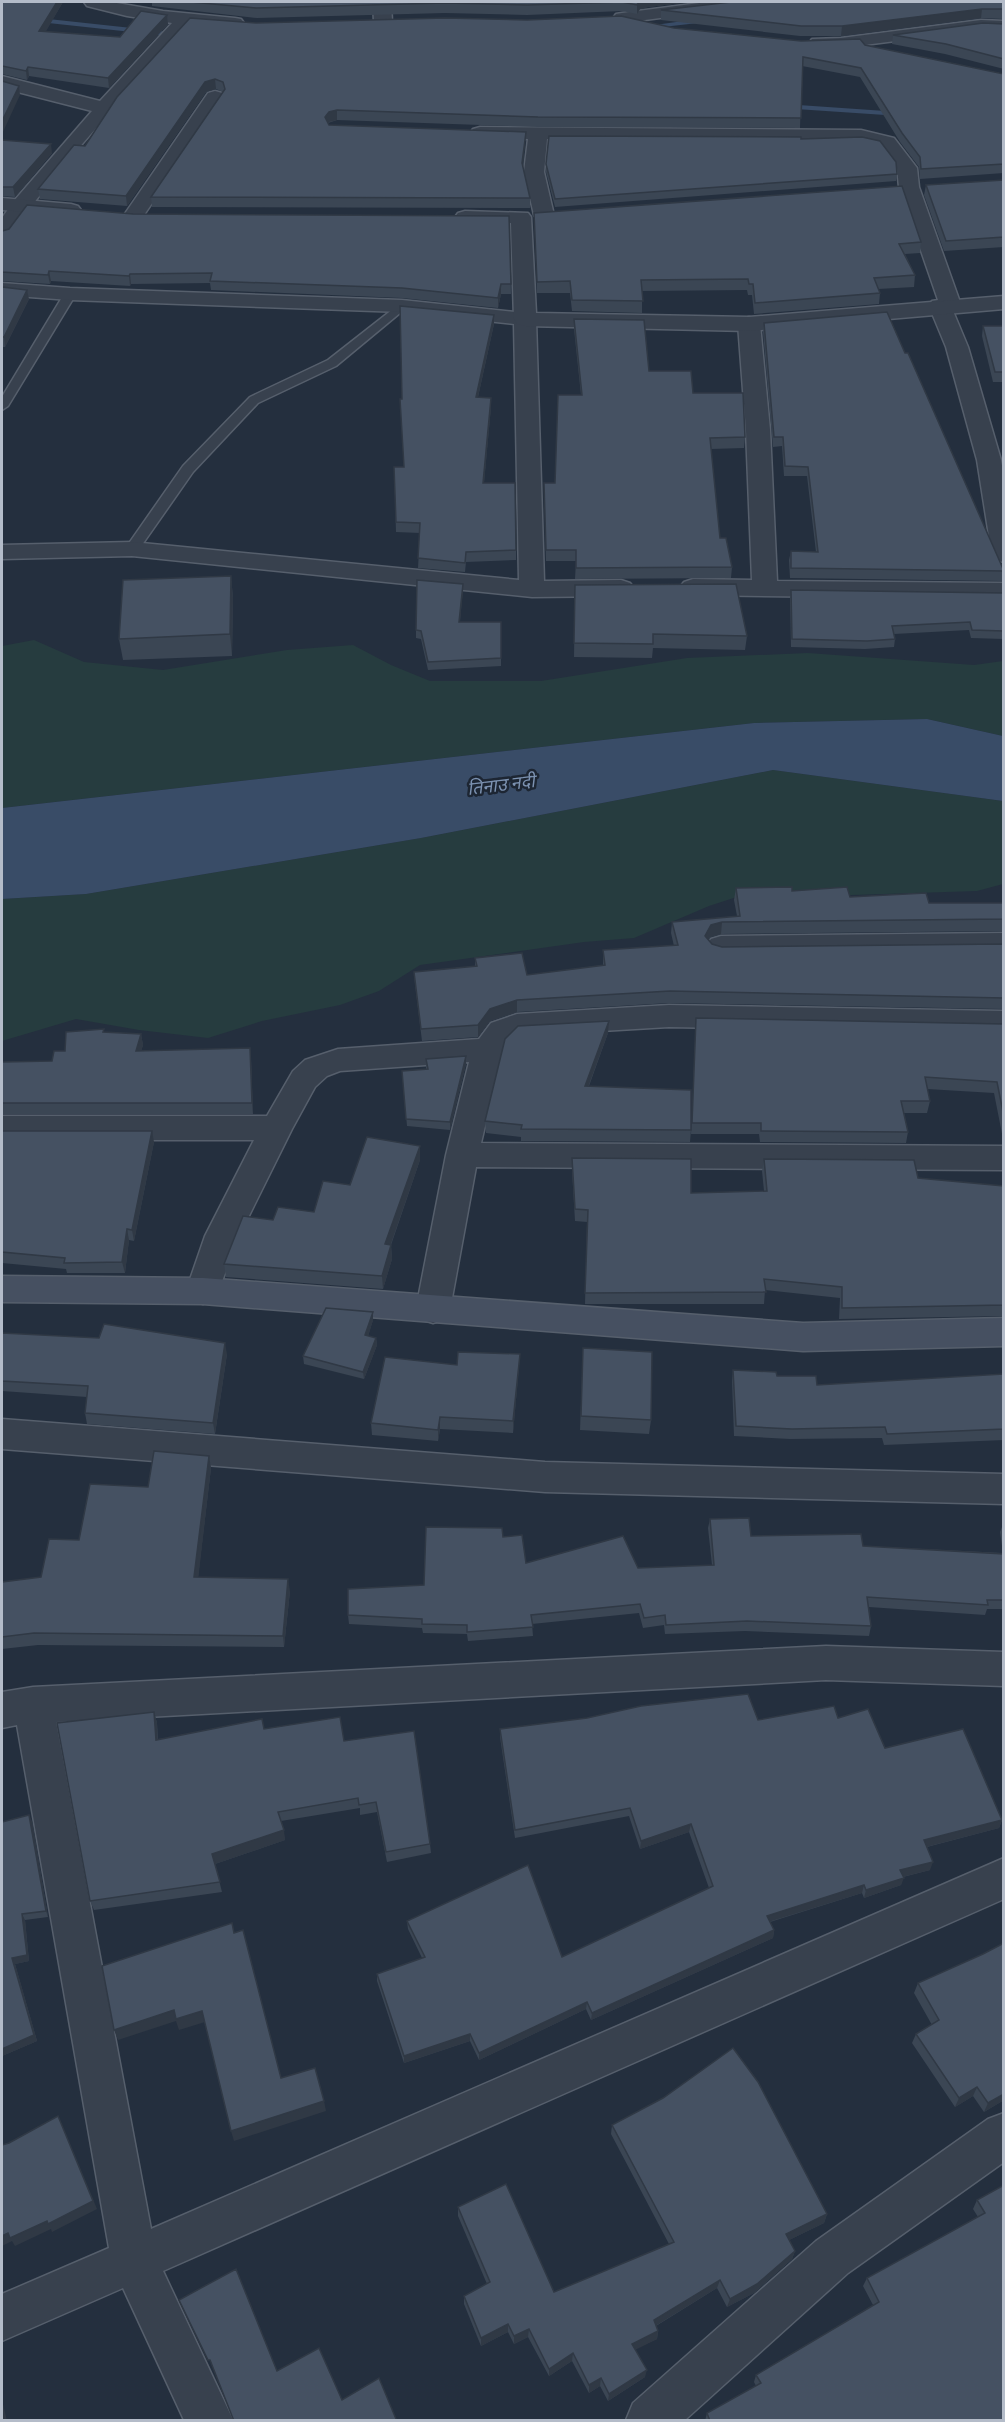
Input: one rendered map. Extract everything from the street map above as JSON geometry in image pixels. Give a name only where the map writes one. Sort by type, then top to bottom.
[{"type":"main road","points":[[2,1289],[203,1291],[802,1337],[1004,1332]]},
{"type":"street","points":[[93,2],[180,25],[257,26]]},
{"type":"street","points":[[382,2],[383,22]]},
{"type":"street","points":[[598,19],[744,2]]},
{"type":"street","points":[[622,18],[650,27],[674,30]]},
{"type":"street","points":[[360,23],[404,22]]},
{"type":"street","points":[[2,233],[11,205],[180,25]]},
{"type":"street","points":[[800,43],[842,43],[981,25],[1004,26]]},
{"type":"street","points":[[842,43],[897,54]]},
{"type":"street","points":[[2,82],[104,108]]},
{"type":"street","points":[[134,215],[215,97]]},
{"type":"street","points":[[455,132],[538,135],[861,136],[887,142],[907,168],[909,187],[989,460],[1004,555]]},
{"type":"street","points":[[538,135],[534,172],[544,214]]},
{"type":"street","points":[[886,189],[933,185]]},
{"type":"street","points":[[11,205],[89,212]]},
{"type":"street","points":[[112,213],[158,216]]},
{"type":"street","points":[[439,217],[521,217],[567,213]]},
{"type":"street","points":[[521,217],[532,589]]},
{"type":"street","points":[[2,289],[70,294],[402,306],[525,319],[749,324],[1004,302]]},
{"type":"street","points":[[749,324],[758,430],[765,587]]},
{"type":"street","points":[[2,552],[132,549],[532,589],[765,587],[1004,591]]},
{"type":"street","points":[[721,946],[1004,943]]},
{"type":"street","points":[[433,1309],[462,1155],[488,1050],[497,1035],[507,1026],[669,1016],[1004,1022]]},
{"type":"street","points":[[203,1291],[222,1236],[276,1128],[304,1079],[316,1068],[338,1060],[488,1050]]},
{"type":"street","points":[[2,1128],[276,1128]]},
{"type":"street","points":[[462,1155],[1004,1158]]},
{"type":"street","points":[[2,1434],[545,1477],[1004,1490]]},
{"type":"street","points":[[209,2421],[134,2261],[17,1707],[826,1664],[1004,1670]]},
{"type":"street","points":[[2,2318],[1004,1878]]},
{"type":"street","points":[[650,2421],[832,2257],[1004,2135]]},
{"type":"lane","points":[[2,406],[70,294]]},
{"type":"lane","points":[[132,549],[188,469],[254,400],[332,363],[402,306]]},
{"type":"green space","points":[[34,640],[84,662],[163,670],[287,650],[353,645],[391,665],[430,681],[541,681],[687,658],[808,653],[974,665],[1003,661],[1003,736],[927,719],[754,723],[2,808],[2,646]]},
{"type":"green space","points":[[773,770],[1003,801],[1003,884],[977,891],[821,896],[749,893],[709,906],[634,938],[584,942],[420,965],[379,991],[340,1005],[262,1021],[208,1038],[139,1030],[76,1019],[2,1041],[2,899],[86,894],[421,838]]},
{"type":"water","name":"तिनाउ नदी","points":[[927,719],[1003,736],[1003,801],[773,770],[421,838],[86,894],[2,899],[2,808],[754,723]]},
{"type":"building","points":[[2,2],[57,2],[39,31],[120,37],[141,11],[167,15],[108,78],[28,67],[26,71],[2,66]]},
{"type":"building","points":[[191,2],[622,2],[527,5],[445,3],[256,8]]},
{"type":"building","points":[[622,2],[639,2],[637,5]]},
{"type":"building","points":[[731,2],[1004,2],[1004,9],[982,9],[842,26],[801,26],[661,10]]},
{"type":"building","points":[[621,16],[674,28],[801,41],[860,39],[865,45],[1004,74],[1004,164],[921,169],[920,157],[861,68],[803,57],[801,118],[538,117],[337,110],[329,112],[325,117],[329,125],[526,132],[522,163],[530,198],[151,197],[225,89],[223,82],[215,79],[205,82],[126,196],[38,189],[74,145],[85,146],[117,97],[190,18],[256,23],[445,18],[527,20]]},
{"type":"building","points":[[983,23],[1004,24],[1004,59],[946,44],[893,35]]},
{"type":"building","points":[[2,81],[19,86],[2,121]]},
{"type":"building","points":[[549,136],[801,137],[801,139],[862,137],[880,141],[896,162],[897,174],[555,199],[546,164]]},
{"type":"building","points":[[2,140],[51,144],[13,187],[2,187]]},
{"type":"building","points":[[1004,180],[1004,237],[946,241],[926,185]]},
{"type":"building","points":[[902,186],[921,242],[899,244],[915,275],[874,278],[880,293],[755,303],[753,284],[749,284],[748,279],[641,280],[643,301],[572,300],[570,281],[537,282],[534,213]]},
{"type":"building","points":[[27,205],[133,214],[509,216],[511,284],[501,284],[498,298],[402,288],[210,281],[212,273],[130,274],[129,276],[49,271],[48,275],[2,272],[2,231],[9,229]]},
{"type":"building","points":[[2,287],[27,290],[4,337],[2,337]]},
{"type":"building","points":[[400,306],[494,315],[476,397],[491,398],[483,483],[515,483],[516,550],[466,552],[465,563],[418,558],[420,523],[396,522],[394,467],[404,467],[400,399],[402,399]]},
{"type":"building","points":[[887,312],[905,353],[908,353],[1004,571],[791,568],[791,551],[818,552],[808,467],[785,466],[783,437],[774,437],[764,323]]},
{"type":"building","points":[[574,319],[644,320],[649,371],[691,371],[693,393],[743,393],[745,437],[710,438],[720,538],[726,538],[732,567],[576,568],[576,550],[546,550],[544,483],[555,483],[558,395],[582,395]]},
{"type":"building","points":[[983,326],[1004,326],[1004,372],[995,372]]},
{"type":"building","points":[[231,576],[230,634],[119,639],[123,580]]},
{"type":"building","points":[[417,580],[463,584],[459,622],[501,622],[501,658],[428,662],[421,631],[416,630]]},
{"type":"building","points":[[736,584],[747,636],[653,634],[653,644],[574,643],[575,585]]},
{"type":"building","points":[[791,590],[1004,593],[1004,631],[972,630],[970,622],[892,626],[895,639],[867,641],[792,639]]},
{"type":"building","points":[[792,887],[792,891],[847,887],[850,897],[926,893],[929,903],[1004,903],[1004,919],[722,922],[711,925],[705,936],[712,944],[722,947],[1004,944],[1004,998],[670,991],[517,1000],[490,1009],[478,1025],[421,1029],[414,972],[477,966],[475,958],[522,953],[527,975],[605,965],[603,950],[678,945],[672,922],[740,916],[736,888]]},
{"type":"building","points":[[696,1018],[1004,1024],[1004,1117],[997,1082],[925,1077],[930,1101],[901,1101],[908,1132],[761,1131],[761,1123],[692,1123]]},
{"type":"building","points":[[609,1021],[585,1086],[691,1090],[691,1130],[521,1129],[522,1125],[485,1121],[505,1039],[518,1026]]},
{"type":"building","points":[[104,1029],[103,1032],[141,1034],[136,1051],[250,1048],[252,1103],[2,1103],[2,1062],[52,1061],[54,1051],[65,1051],[66,1032]]},
{"type":"building","points":[[466,1056],[450,1122],[406,1119],[402,1071],[428,1069],[426,1059]]},
{"type":"building","points":[[2,1131],[152,1131],[132,1230],[127,1229],[122,1262],[64,1263],[65,1258],[2,1252]]},
{"type":"building","points":[[367,1137],[420,1146],[385,1244],[391,1245],[382,1276],[224,1264],[243,1216],[273,1220],[278,1207],[314,1212],[323,1181],[350,1185]]},
{"type":"building","points":[[572,1158],[691,1159],[691,1193],[767,1191],[764,1159],[914,1160],[918,1178],[1004,1186],[1004,1305],[842,1308],[842,1287],[764,1279],[766,1292],[585,1293],[588,1210],[575,1209]]},
{"type":"building","points":[[326,1308],[373,1312],[365,1335],[376,1338],[363,1372],[303,1356]]},
{"type":"building","points":[[104,1324],[225,1343],[213,1423],[85,1413],[88,1386],[2,1381],[2,1333],[99,1338]]},
{"type":"building","points":[[583,1348],[652,1352],[651,1420],[581,1416]]},
{"type":"building","points":[[458,1352],[520,1354],[513,1421],[440,1417],[438,1430],[371,1423],[385,1357],[457,1365]]},
{"type":"building","points":[[733,1370],[776,1372],[777,1376],[816,1376],[817,1385],[1004,1374],[1004,1429],[887,1434],[885,1427],[792,1429],[736,1426]]},
{"type":"building","points":[[154,1451],[209,1456],[194,1577],[288,1579],[283,1636],[34,1633],[2,1637],[2,1582],[41,1577],[49,1539],[79,1540],[90,1484],[148,1487]]},
{"type":"building","points":[[749,1518],[751,1536],[861,1534],[863,1546],[1004,1554],[1004,1600],[987,1600],[988,1605],[867,1597],[871,1626],[747,1621],[666,1625],[665,1615],[644,1618],[640,1604],[531,1615],[533,1627],[467,1632],[467,1625],[422,1624],[422,1619],[348,1615],[348,1589],[424,1585],[426,1527],[502,1528],[503,1537],[522,1535],[526,1563],[623,1536],[638,1568],[714,1565],[710,1519]]},
{"type":"building","points":[[748,1694],[758,1720],[834,1706],[838,1718],[868,1709],[885,1748],[963,1729],[1002,1820],[924,1840],[933,1862],[900,1870],[904,1878],[866,1890],[864,1885],[767,1916],[774,1930],[592,2013],[587,2002],[479,2053],[470,2034],[404,2056],[377,1974],[425,1957],[407,1921],[528,1865],[562,1957],[713,1886],[691,1824],[641,1841],[630,1808],[515,1830],[500,1729],[587,1718],[641,1706]]},
{"type":"building","points":[[154,1712],[156,1740],[262,1719],[264,1729],[340,1717],[344,1741],[414,1731],[430,1844],[386,1852],[376,1802],[359,1805],[358,1798],[278,1812],[284,1830],[212,1854],[220,1882],[90,1901],[57,1723]]},
{"type":"building","points":[[29,1815],[46,1911],[22,1914],[27,1955],[12,1958],[34,2035],[2,2049],[2,1822]]},
{"type":"building","points":[[232,1923],[234,1933],[243,1930],[281,2078],[315,2068],[324,2101],[231,2131],[202,2011],[176,2019],[174,2010],[114,2030],[102,1966]]},
{"type":"building","points":[[1004,1943],[1004,2094],[988,2103],[977,2087],[959,2098],[916,2034],[939,2020],[918,1983]]},
{"type":"building","points":[[733,2048],[758,2082],[827,2214],[786,2234],[795,2251],[757,2284],[730,2299],[720,2280],[654,2320],[658,2331],[632,2344],[647,2370],[609,2394],[601,2378],[589,2385],[573,2353],[549,2369],[529,2329],[514,2336],[508,2324],[481,2338],[464,2296],[490,2282],[458,2207],[506,2184],[554,2292],[674,2242],[612,2125],[663,2098]]},
{"type":"building","points":[[58,2116],[93,2201],[48,2224],[47,2221],[10,2238],[8,2233],[2,2236],[2,2145]]},
{"type":"building","points":[[1004,2185],[1004,2421],[710,2421],[707,2413],[761,2383],[756,2375],[879,2302],[867,2278],[985,2213],[977,2200]]},
{"type":"building","points":[[236,2269],[277,2371],[319,2348],[342,2400],[379,2378],[396,2419],[394,2421],[234,2421],[210,2360],[179,2300]]},
{"type":"waterway","points":[[2,16],[178,35]]},
{"type":"waterway","points":[[645,27],[704,20]]},
{"type":"waterway","points":[[784,106],[900,114]]}]
